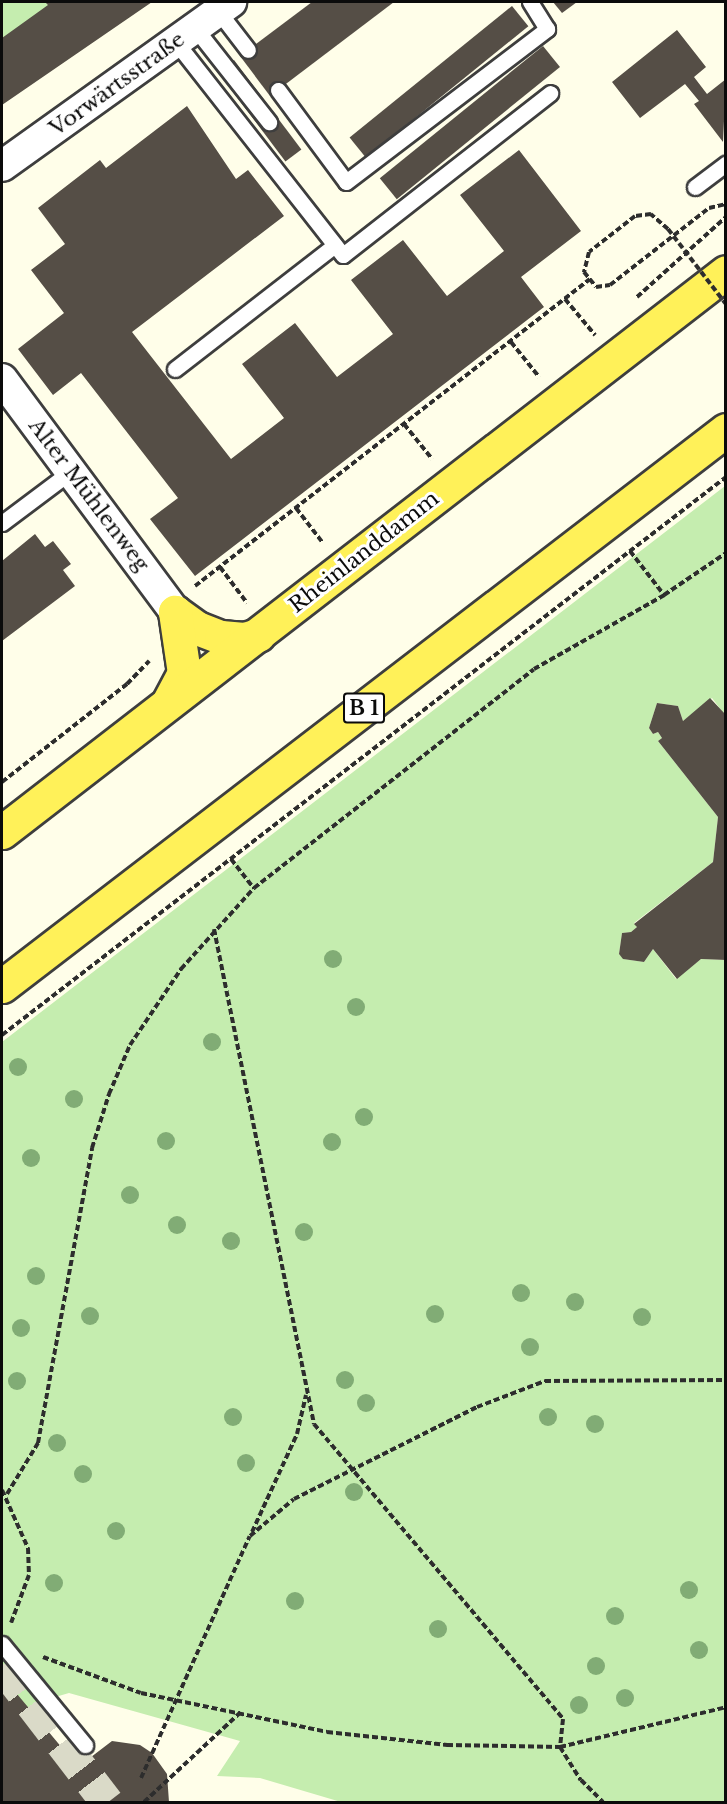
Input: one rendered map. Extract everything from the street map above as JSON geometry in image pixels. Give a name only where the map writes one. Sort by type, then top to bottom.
[{"type":"main road","name":"Rheinlanddamm","points":[[2,832],[726,272]]},
{"type":"main road","name":"B 1","points":[[2,986],[726,430]]},
{"type":"main road","points":[[182,602],[197,628],[221,636],[244,639],[258,634]]},
{"type":"main road","points":[[166,704],[184,673],[182,602]]},
{"type":"street","name":"Vorwärtsstraße","points":[[2,166],[205,20]]},
{"type":"street","name":"Alter Mühlenweg","points":[[2,379],[70,472],[182,602]]},
{"type":"lane","points":[[278,90],[346,182],[547,29],[530,2]]},
{"type":"lane","points":[[205,20],[248,50]]},
{"type":"lane","points":[[205,20],[269,122]]},
{"type":"lane","points":[[205,20],[335,245],[343,255],[550,93]]},
{"type":"lane","points":[[694,188],[726,164]]},
{"type":"lane","points":[[176,369],[335,245]]},
{"type":"lane","points":[[2,523],[70,472]]},
{"type":"lane","points":[[2,1644],[84,1745]]},
{"type":"path","points":[[726,204],[709,208],[610,285],[601,289],[590,279],[582,265],[584,258],[635,216],[651,214],[668,229],[726,304]]},
{"type":"path","points":[[182,602],[220,567],[590,279]]},
{"type":"path","points":[[565,299],[595,335]]},
{"type":"path","points":[[511,342],[539,378]]},
{"type":"path","points":[[404,424],[432,460]]},
{"type":"path","points":[[2,1035],[726,477]]},
{"type":"path","points":[[296,508],[324,544]]},
{"type":"path","points":[[630,552],[664,595]]},
{"type":"path","points":[[7,1494],[38,1443],[92,1148],[109,1094],[150,1011],[214,928],[254,888],[534,669],[664,595],[726,553]]},
{"type":"path","points":[[220,567],[247,603]]},
{"type":"path","points":[[2,782],[128,684],[151,657]]},
{"type":"path","points":[[231,859],[254,888]]},
{"type":"path","points":[[214,928],[306,1394],[314,1424],[563,1719],[560,1747],[581,1780],[603,1803]]},
{"type":"path","points":[[250,1536],[294,1499],[477,1407],[545,1381],[726,1380]]},
{"type":"path","points":[[141,1778],[180,1699],[297,1434],[306,1394]]},
{"type":"path","points":[[2,1490],[7,1494],[28,1548],[29,1575],[2,1644]]},
{"type":"path","points":[[55,1661],[141,1693],[242,1711],[327,1732],[447,1745],[560,1747],[726,1707]]},
{"type":"path","points":[[144,1803],[242,1711]]},
{"type":"green space","points":[[2,2],[120,2],[2,84]]},
{"type":"green space","points":[[725,486],[725,715],[712,698],[683,721],[678,706],[657,703],[649,728],[653,734],[658,732],[662,738],[658,741],[718,817],[713,862],[634,923],[637,927],[631,932],[622,933],[619,954],[624,959],[644,962],[653,949],[676,979],[701,959],[725,960],[725,1802],[341,1802],[260,1778],[217,1776],[240,1741],[69,1693],[38,1702],[2,1733],[2,1042]]},
{"type":"building","points":[[45,2],[152,2],[2,105],[2,38],[48,5]]},
{"type":"building","points":[[312,2],[394,2],[270,96],[240,56]]},
{"type":"building","points":[[553,2],[577,2],[562,13]]},
{"type":"building","points":[[512,6],[528,26],[366,158],[350,138]]},
{"type":"building","points":[[677,30],[706,67],[694,77],[707,94],[726,79],[723,142],[694,104],[699,101],[685,84],[640,118],[612,82]]},
{"type":"building","points":[[543,46],[560,67],[397,199],[380,178]]},
{"type":"building","points":[[234,60],[301,149],[285,161],[218,72]]},
{"type":"building","points":[[187,106],[236,179],[248,170],[284,216],[132,332],[231,459],[284,418],[242,364],[295,323],[337,377],[393,334],[351,280],[403,240],[447,296],[504,251],[460,195],[519,150],[581,231],[521,277],[544,307],[195,576],[150,519],[178,498],[81,373],[53,395],[18,349],[64,313],[31,270],[65,244],[38,208],[100,160],[106,168]]},
{"type":"building","points":[[35,534],[45,547],[53,541],[71,564],[63,570],[75,586],[2,641],[2,561]]},
{"type":"building","points":[[710,698],[726,715],[726,960],[701,959],[677,979],[653,949],[644,962],[623,959],[619,954],[622,933],[631,932],[637,927],[634,924],[713,862],[718,817],[658,741],[662,738],[658,732],[653,734],[649,728],[657,703],[678,706],[683,721]]},
{"type":"building","points":[[2,1676],[78,1767],[112,1741],[140,1745],[152,1753],[167,1774],[169,1802],[2,1802]]},
{"type":"tunnel","points":[[2,1665],[107,1802]]}]
